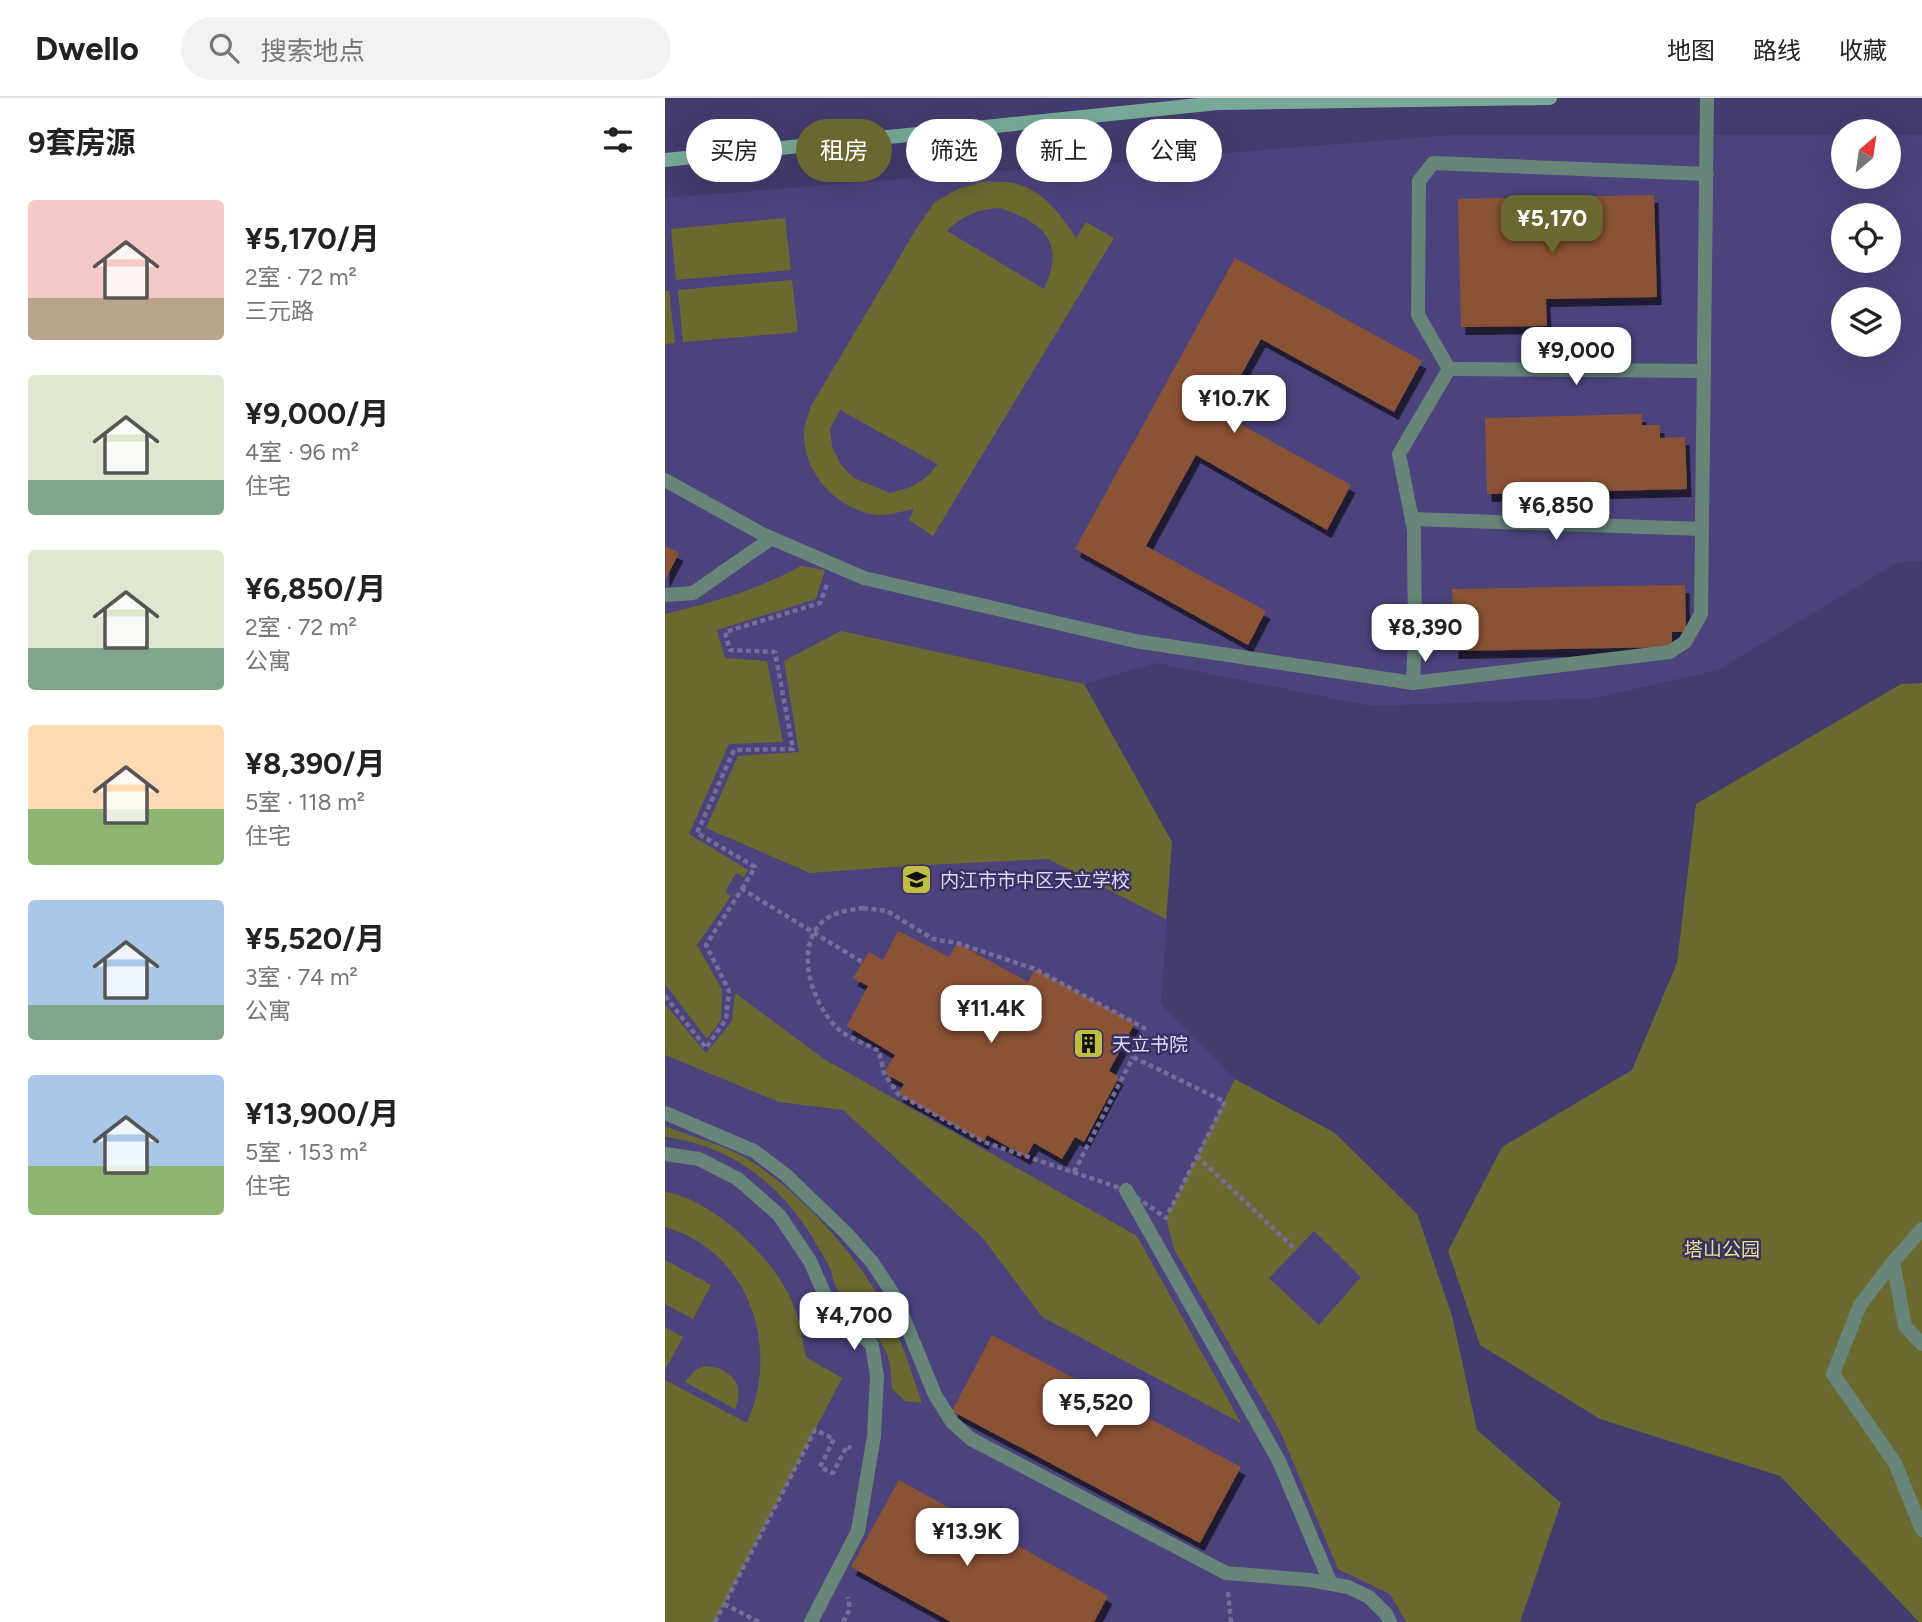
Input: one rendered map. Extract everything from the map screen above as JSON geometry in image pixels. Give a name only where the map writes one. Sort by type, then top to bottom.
[{"type":"main road","points":[[665,160],[1217,103],[1550,98]]},
{"type":"street","points":[[665,480],[772,538],[864,578],[1135,642],[1413,683],[1670,652],[1685,642],[1701,614],[1707,98]]},
{"type":"street","points":[[1449,369],[1418,315],[1419,181],[1433,163],[1707,174]]},
{"type":"street","points":[[1449,369],[1704,371]]},
{"type":"street","points":[[1413,683],[1414,530],[1399,454],[1449,369]]},
{"type":"street","points":[[1412,519],[1702,529]]},
{"type":"street","points":[[665,595],[693,593],[772,538]]},
{"type":"street","points":[[665,1113],[754,1151],[786,1175],[846,1233],[872,1262],[895,1297],[935,1395],[952,1422],[971,1439],[1226,1573],[1348,1587],[1369,1597],[1390,1622]]},
{"type":"street","points":[[665,1154],[699,1159],[738,1179],[779,1214],[810,1261],[828,1301],[872,1345],[877,1376],[874,1436],[858,1531],[811,1622]]},
{"type":"street","points":[[1126,1190],[1279,1461],[1331,1584]]},
{"type":"street","points":[[1922,1229],[1860,1306],[1833,1374],[1895,1463],[1922,1530]]},
{"type":"street","points":[[1893,1262],[1905,1326],[1922,1344]]},
{"type":"path","points":[[665,996],[706,1048],[726,1019],[729,990],[706,945],[755,867],[697,832],[734,750],[793,748],[775,652],[730,650],[725,632],[820,603],[834,565]]},
{"type":"path","points":[[742,889],[862,962]]},
{"type":"path","points":[[1074,1172],[1145,1028],[1035,969],[957,943],[933,939],[887,911],[847,911],[823,921],[814,933],[809,966],[811,986],[837,1028],[879,1051],[884,1073],[898,1094],[984,1142],[1126,1190],[1166,1218],[1225,1102],[1133,1057]]},
{"type":"path","points":[[1197,1156],[1296,1250]]},
{"type":"path","points":[[715,1622],[815,1430],[834,1439],[820,1467],[834,1473],[847,1446]]},
{"type":"path","points":[[1226,1573],[1231,1622]]},
{"type":"path","points":[[725,1604],[759,1622]]},
{"type":"path","points":[[843,1622],[850,1609]]},
{"type":"shaded area","name":"内江市市中区天立学校","points":[[1452,135],[1831,135],[1831,189],[1901,189],[1901,135],[1922,135],[1922,561],[1898,562],[1718,670],[1595,698],[1371,706],[1156,663],[1084,684],[1172,842],[1161,1004],[1235,1079],[1335,1133],[1417,1214],[1452,1316],[1477,1430],[1561,1503],[1520,1622],[665,1622],[665,198],[892,182],[892,180],[906,179],[906,182],[1002,182],[1002,171],[1016,170],[1016,182],[1112,182],[1112,162],[1126,161],[1126,182],[1222,182],[1222,153]]},
{"type":"green space","points":[[982,182],[1014,183],[1042,197],[1058,213],[1076,238],[1086,222],[1114,238],[933,536],[909,520],[914,509],[876,515],[861,511],[835,497],[816,475],[809,461],[804,429],[811,406],[935,202],[958,189]],"holes":[[[1001,208],[1039,228],[1051,247],[1053,259],[1044,289],[947,231],[959,221],[986,210]],[[840,410],[937,464],[917,484],[890,493],[854,478],[841,465],[832,446],[830,429]]]},
{"type":"green space","points":[[785,218],[791,270],[676,280],[671,229]]},
{"type":"green space","points":[[792,280],[798,332],[683,342],[678,290]]},
{"type":"green space","points":[[665,291],[669,291],[675,343],[665,344]]},
{"type":"green space","points":[[801,566],[825,570],[816,599],[717,630],[725,658],[767,661],[783,742],[729,744],[689,834],[748,870],[744,877],[736,873],[725,892],[731,896],[697,945],[722,990],[721,1020],[707,1039],[665,984],[665,614],[769,582]]},
{"type":"green space","points":[[841,631],[1084,684],[1172,842],[1166,919],[1048,859],[810,873],[706,828],[738,756],[799,752],[784,661]]},
{"type":"green space","name":"塔山公园","points":[[1922,683],[1922,1622],[1919,1622],[1780,1476],[1600,1419],[1480,1345],[1448,1251],[1502,1147],[1632,1070],[1677,963],[1696,804],[1901,684]]},
{"type":"green space","points":[[735,993],[824,1059],[1137,1236],[1241,1423],[1042,1317],[982,1237],[843,1110],[779,1102],[665,1055],[665,1004],[706,1053],[732,1021]]},
{"type":"green space","points":[[1235,1079],[1335,1133],[1417,1214],[1452,1316],[1477,1430],[1561,1503],[1520,1622],[1406,1622],[1390,1594],[1338,1569],[1280,1431],[1174,1249],[1166,1218]],"holes":[[[1314,1231],[1361,1277],[1319,1325],[1269,1278]]]},
{"type":"green space","points":[[665,1126],[744,1157],[784,1186],[824,1224],[859,1266],[885,1308],[901,1343],[922,1403],[905,1401],[892,1389],[889,1360],[882,1344],[838,1290],[824,1257],[786,1201],[751,1170],[732,1158],[689,1141],[665,1137]]},
{"type":"green space","points":[[665,1192],[683,1197],[722,1218],[757,1251],[785,1287],[793,1304],[806,1357],[842,1378],[715,1622],[665,1622],[665,1380],[747,1423],[757,1394],[760,1364],[758,1334],[750,1305],[737,1280],[718,1257],[694,1239],[665,1227]]},
{"type":"green space","points":[[665,1260],[711,1285],[693,1319],[665,1304]]},
{"type":"green space","points":[[665,1327],[683,1337],[665,1370]]},
{"type":"green space","points":[[705,1366],[722,1370],[733,1379],[738,1392],[735,1409],[685,1382],[695,1370]]},
{"type":"building","points":[[1654,195],[1657,297],[1546,299],[1547,326],[1461,327],[1458,199]]},
{"type":"building","points":[[1235,258],[1422,361],[1394,412],[1261,339],[1220,413],[1351,485],[1327,530],[1196,455],[1146,546],[1266,611],[1248,645],[1075,549]]},
{"type":"building","points":[[1642,414],[1642,425],[1660,425],[1660,438],[1685,437],[1687,489],[1487,494],[1485,418]]},
{"type":"building","points":[[665,546],[679,553],[665,580]]},
{"type":"building","points":[[1685,585],[1686,632],[1672,632],[1672,647],[1454,651],[1452,589]]},
{"type":"building","name":"天立书院","points":[[898,931],[949,957],[957,943],[1028,982],[1035,969],[1135,1023],[1109,1071],[1119,1077],[1084,1142],[1075,1137],[1062,1159],[1034,1143],[1026,1157],[987,1135],[984,1142],[898,1094],[904,1084],[884,1073],[895,1055],[847,1026],[868,986],[853,978],[869,952],[883,960]]},
{"type":"building","points":[[992,1335],[1241,1467],[1200,1543],[952,1411]]},
{"type":"building","points":[[899,1480],[1108,1596],[1094,1622],[951,1622],[851,1567]]},
{"type":"place","name":"内江市市中区天立学校","points":[[917,880]]},
{"type":"place","name":"天立书院","points":[[1089,1044]]}]
